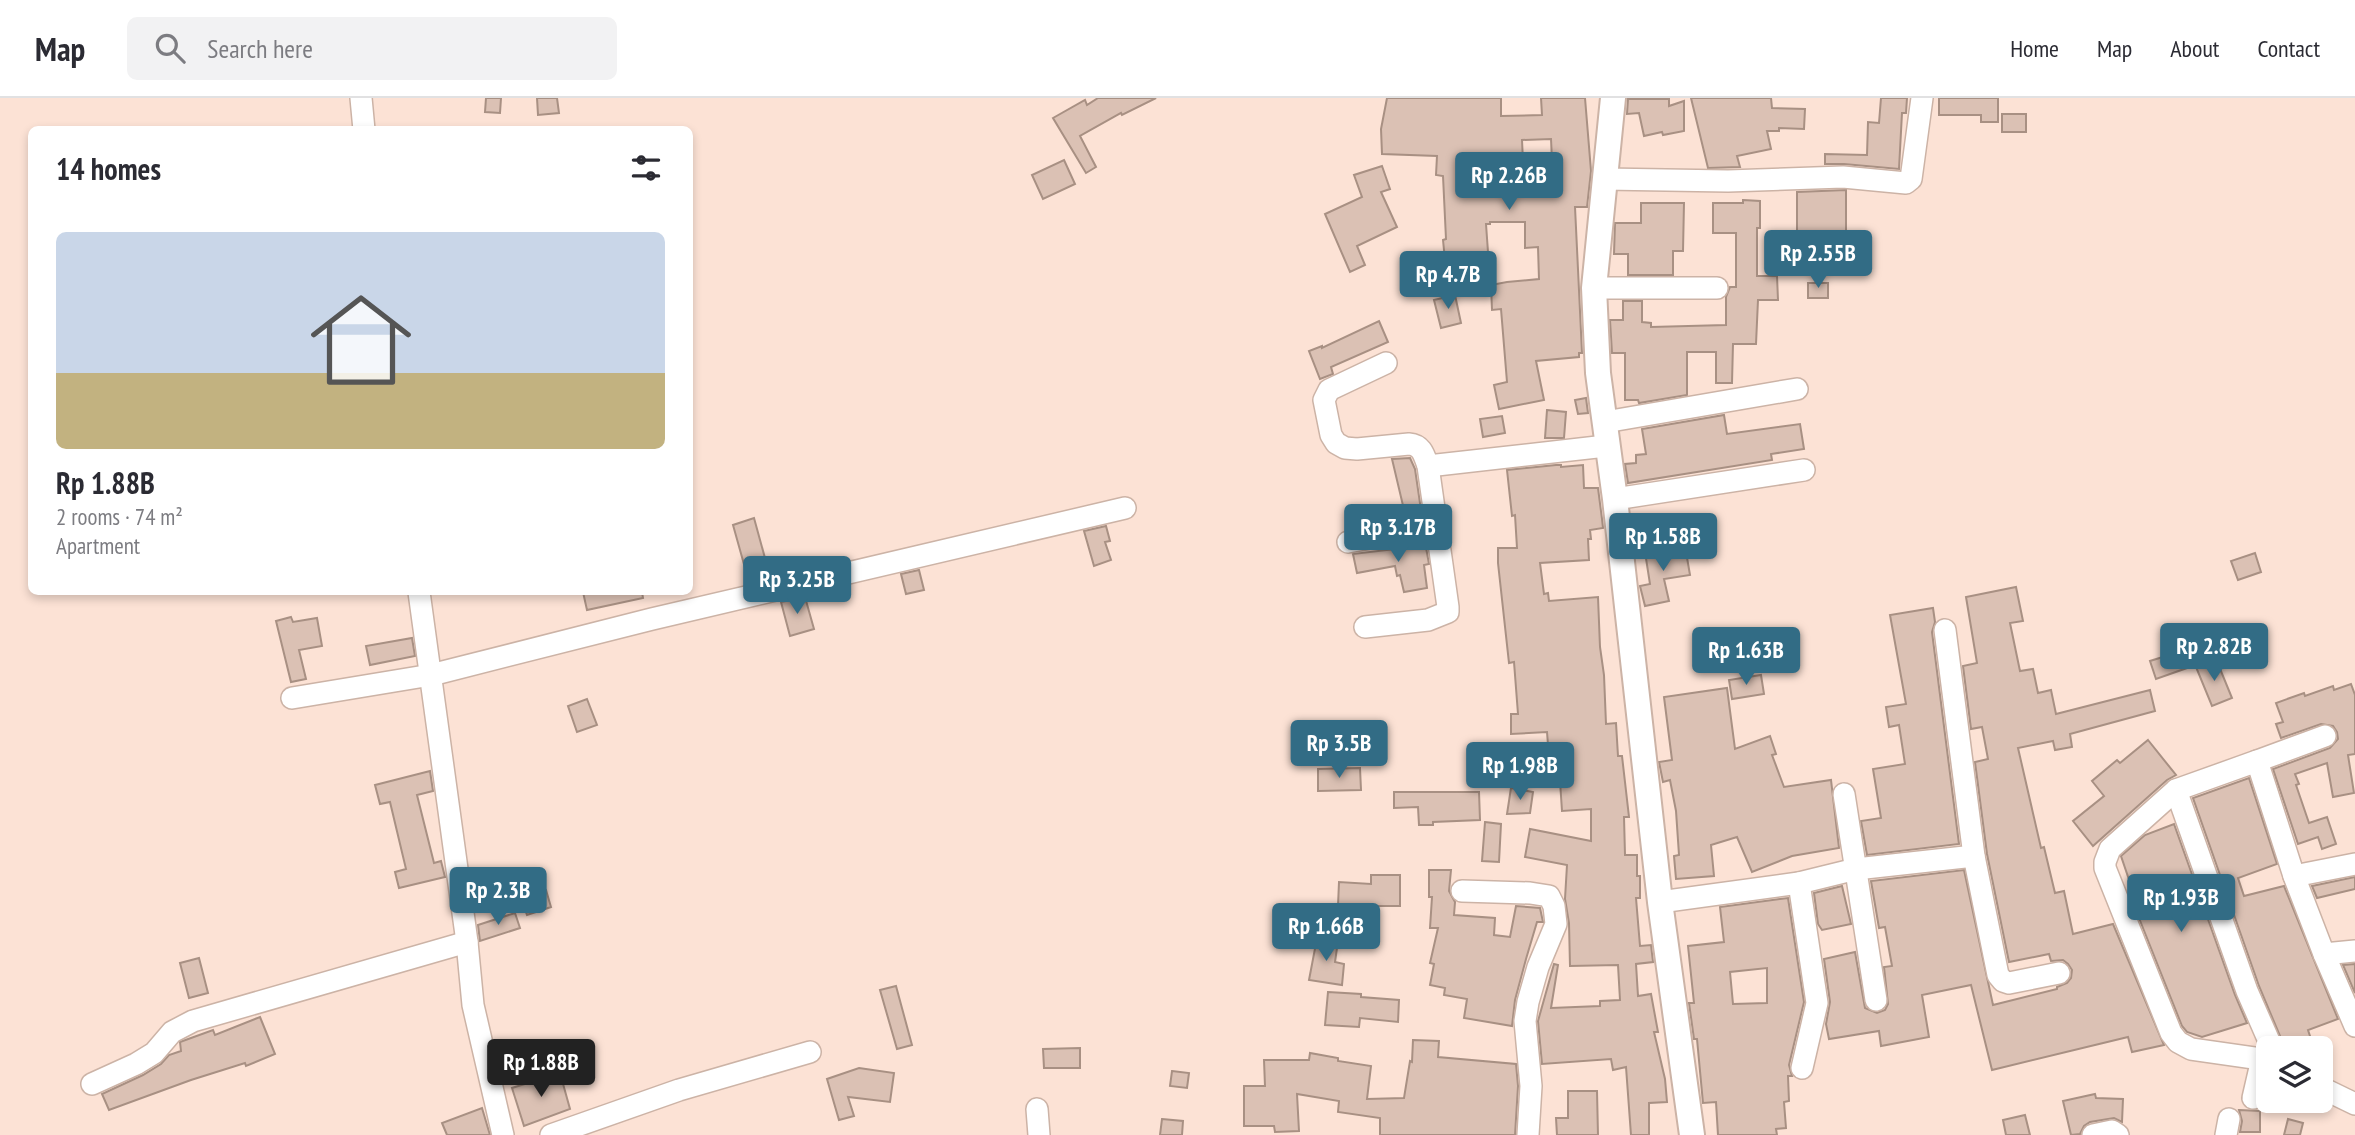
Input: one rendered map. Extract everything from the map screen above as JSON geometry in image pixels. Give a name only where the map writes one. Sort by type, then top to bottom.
[{"type":"street","points":[[361,98],[364,126]]},
{"type":"street","points":[[1613,98],[1594,288],[1598,373],[1615,499],[1660,902],[1692,1135]]},
{"type":"street","points":[[1604,180],[1728,181],[1843,177],[1906,183],[1911,179],[1922,98]]},
{"type":"street","points":[[1594,288],[1717,288]]},
{"type":"street","points":[[1365,627],[1428,620],[1448,612],[1428,466],[1422,450],[1415,444],[1357,449],[1336,443],[1331,435],[1324,400],[1329,390],[1386,363]]},
{"type":"street","points":[[1428,466],[1605,434],[1797,389]]},
{"type":"street","points":[[1615,499],[1804,470]]},
{"type":"street","points":[[292,698],[431,675],[652,619],[1125,508]]},
{"type":"street","points":[[1348,542],[1436,526]]},
{"type":"street","points":[[419,595],[467,942],[473,1005],[503,1135]]},
{"type":"street","points":[[1945,630],[1974,856],[1998,975],[2009,983],[2059,973]]},
{"type":"street","points":[[2256,1055],[2192,1049],[2178,1042],[2171,1033],[2105,868],[2105,862],[2110,849],[2176,790],[2325,736]]},
{"type":"street","points":[[2257,761],[2294,876],[2323,954],[2355,1026]]},
{"type":"street","points":[[2176,790],[2261,1036]]},
{"type":"street","points":[[1844,794],[1876,1000]]},
{"type":"street","points":[[1660,902],[1799,883],[1856,869],[1974,856]]},
{"type":"street","points":[[2294,876],[2355,864]]},
{"type":"street","points":[[1799,883],[1817,1003],[1802,1068]]},
{"type":"street","points":[[1462,891],[1549,896],[1554,906],[1556,924],[1538,967],[1525,1021],[1531,1086],[1528,1135]]},
{"type":"street","points":[[92,1084],[154,1053],[172,1032],[193,1021],[467,942]]},
{"type":"street","points":[[2323,954],[2355,951]]},
{"type":"street","points":[[551,1135],[679,1090],[810,1052]]},
{"type":"street","points":[[2333,1093],[2355,1104]]},
{"type":"street","points":[[1037,1109],[1039,1135]]},
{"type":"street","points":[[2093,1135],[2112,1131],[2118,1135]]},
{"type":"building","points":[[486,98],[501,98],[500,113],[485,112]]},
{"type":"building","points":[[537,98],[557,98],[559,113],[538,115]]},
{"type":"building","points":[[1098,98],[1156,98],[1122,115],[1121,113],[1080,136],[1096,167],[1086,173],[1053,118],[1085,100],[1087,105]]},
{"type":"building","points":[[1387,98],[1501,98],[1501,116],[1542,115],[1541,98],[1585,98],[1591,171],[1587,207],[1575,207],[1582,353],[1579,353],[1579,357],[1536,361],[1544,400],[1499,409],[1494,385],[1507,382],[1501,309],[1492,310],[1491,285],[1539,279],[1538,247],[1525,248],[1525,222],[1486,224],[1489,266],[1446,270],[1443,176],[1436,175],[1437,156],[1382,154],[1381,129]],"holes":[[[1551,139],[1553,182],[1524,183],[1522,140]]]},
{"type":"building","points":[[1691,98],[1771,98],[1772,108],[1805,109],[1804,129],[1779,128],[1779,131],[1767,131],[1771,149],[1737,156],[1740,167],[1708,168]]},
{"type":"building","points":[[1881,98],[1907,98],[1906,113],[1902,113],[1899,169],[1825,164],[1825,154],[1867,155],[1868,122],[1879,123]]},
{"type":"building","points":[[1939,98],[1998,98],[1998,122],[1981,122],[1981,115],[1939,115]]},
{"type":"building","points":[[1628,99],[1669,99],[1669,106],[1684,101],[1684,131],[1644,136],[1639,113],[1627,114]]},
{"type":"building","points":[[2002,114],[2026,114],[2026,132],[2002,132]]},
{"type":"building","points":[[1064,160],[1075,184],[1043,199],[1032,175]]},
{"type":"building","points":[[1382,166],[1390,189],[1381,192],[1397,227],[1357,246],[1365,265],[1350,272],[1325,214],[1362,197],[1354,175]]},
{"type":"building","points":[[1846,190],[1846,236],[1797,236],[1797,192]]},
{"type":"building","points":[[1743,200],[1760,201],[1757,276],[1777,276],[1778,300],[1758,300],[1756,344],[1733,344],[1732,383],[1716,383],[1716,352],[1687,352],[1687,395],[1639,403],[1638,400],[1625,400],[1625,353],[1612,353],[1610,320],[1623,320],[1623,301],[1642,301],[1642,322],[1651,323],[1651,327],[1726,325],[1726,297],[1730,287],[1736,287],[1736,233],[1713,233],[1713,203],[1743,203]]},
{"type":"building","points":[[1641,203],[1684,203],[1683,251],[1673,251],[1673,275],[1628,275],[1628,254],[1614,254],[1615,223],[1641,223]]},
{"type":"building","points":[[1808,283],[1828,283],[1828,298],[1808,298]]},
{"type":"building","points":[[1455,295],[1461,323],[1441,328],[1434,300]]},
{"type":"building","points":[[1379,321],[1388,342],[1331,367],[1333,374],[1320,379],[1309,351],[1322,348]]},
{"type":"building","points":[[1586,398],[1588,413],[1578,414],[1575,400]]},
{"type":"building","points":[[1547,410],[1566,412],[1564,438],[1545,438]]},
{"type":"building","points":[[1724,415],[1727,434],[1800,424],[1804,449],[1771,454],[1772,460],[1628,483],[1625,464],[1636,463],[1636,455],[1646,454],[1642,429]]},
{"type":"building","points":[[1502,416],[1505,433],[1483,437],[1480,419]]},
{"type":"building","points":[[1410,458],[1415,469],[1421,510],[1405,514],[1392,459]]},
{"type":"building","points":[[1583,465],[1584,488],[1598,488],[1603,528],[1590,530],[1589,560],[1540,563],[1544,594],[1548,593],[1549,601],[1598,597],[1606,724],[1616,723],[1618,756],[1622,756],[1629,817],[1624,817],[1625,855],[1637,855],[1640,898],[1636,898],[1640,946],[1651,945],[1653,962],[1636,964],[1638,996],[1651,994],[1658,1032],[1654,1032],[1665,1079],[1667,1102],[1649,1103],[1649,1135],[1631,1135],[1626,1067],[1613,1070],[1611,1059],[1542,1064],[1538,1021],[1554,964],[1558,965],[1551,1008],[1600,1006],[1600,1001],[1620,1000],[1618,965],[1570,966],[1569,923],[1565,899],[1567,865],[1525,857],[1530,829],[1591,841],[1591,809],[1562,811],[1560,781],[1551,783],[1547,732],[1511,734],[1511,714],[1518,714],[1514,662],[1509,663],[1498,563],[1498,548],[1517,548],[1515,515],[1512,516],[1507,470]]},
{"type":"building","points":[[754,518],[768,569],[747,575],[733,525]]},
{"type":"building","points":[[1106,526],[1110,541],[1105,542],[1111,560],[1094,566],[1084,531]]},
{"type":"building","points":[[1425,542],[1429,564],[1424,565],[1427,588],[1404,592],[1395,566],[1357,573],[1353,554],[1411,547]]},
{"type":"building","points":[[1685,546],[1690,575],[1664,579],[1669,601],[1645,606],[1640,586],[1650,584],[1645,552]]},
{"type":"building","points":[[2255,553],[2261,572],[2238,580],[2231,561]]},
{"type":"building","points":[[919,570],[924,590],[906,594],[901,574]]},
{"type":"building","points":[[2016,587],[2023,621],[2010,623],[2020,671],[2033,669],[2038,693],[2051,690],[2056,714],[2150,690],[2155,711],[2070,734],[2072,747],[2055,750],[2053,741],[2018,748],[2041,848],[2044,847],[2055,893],[2064,891],[2073,934],[2113,924],[2164,1045],[2132,1052],[2128,1037],[1992,1070],[1971,985],[1922,995],[1929,1037],[1881,1046],[1879,1031],[1829,1039],[1826,1024],[1830,1002],[1824,959],[1855,952],[1865,1008],[1877,1013],[1885,1010],[1888,1004],[1884,967],[1892,966],[1885,927],[1879,928],[1871,881],[1964,870],[1993,1005],[2057,989],[2071,978],[2072,970],[2068,964],[2063,960],[2051,961],[2049,954],[2009,962],[1987,854],[1975,762],[1988,759],[1982,727],[1971,729],[1963,666],[1977,663],[1966,597]]},
{"type":"building","points":[[584,595],[642,595],[643,598],[587,610]]},
{"type":"building","points":[[805,597],[814,629],[790,636],[781,602]]},
{"type":"building","points":[[1933,608],[1935,622],[1932,632],[1959,844],[1867,855],[1861,821],[1881,818],[1873,769],[1905,764],[1899,725],[1889,727],[1886,707],[1906,704],[1890,615]]},
{"type":"building","points":[[291,617],[293,622],[317,618],[322,646],[299,650],[306,679],[291,682],[276,621]]},
{"type":"building","points":[[412,638],[415,656],[370,665],[366,646]]},
{"type":"building","points":[[2182,651],[2187,668],[2156,679],[2150,661]]},
{"type":"building","points":[[2216,659],[2232,698],[2212,706],[2196,667]]},
{"type":"building","points":[[1761,675],[1764,694],[1732,699],[1729,680]]},
{"type":"building","points":[[2351,684],[2355,695],[2355,754],[2348,755],[2354,793],[2333,797],[2327,763],[2295,774],[2309,823],[2327,817],[2336,844],[2322,849],[2318,837],[2298,844],[2273,769],[2330,748],[2338,739],[2337,732],[2333,726],[2321,724],[2281,738],[2276,724],[2283,722],[2276,703],[2304,693],[2305,696],[2333,686],[2334,690]]},
{"type":"building","points":[[1727,688],[1735,749],[1770,736],[1776,754],[1772,755],[1784,787],[1831,780],[1839,848],[1792,856],[1752,872],[1737,837],[1711,845],[1714,876],[1676,879],[1674,856],[1679,855],[1676,811],[1670,780],[1663,782],[1659,762],[1672,760],[1664,697]]},
{"type":"building","points":[[587,699],[597,725],[577,732],[568,706]]},
{"type":"building","points":[[2148,740],[2176,775],[2093,846],[2073,821],[2104,796],[2092,781],[2117,760],[2120,763]]},
{"type":"building","points":[[1360,768],[1361,790],[1318,791],[1318,769]]},
{"type":"building","points":[[430,771],[433,791],[417,795],[434,863],[441,861],[445,877],[399,888],[395,872],[406,869],[390,802],[380,804],[375,785]]},
{"type":"building","points":[[2249,778],[2277,864],[2238,878],[2244,896],[2284,886],[2338,1019],[2308,1030],[2310,1036],[2280,1036],[2259,986],[2193,798]]},
{"type":"building","points":[[1511,788],[1533,792],[1530,813],[1507,814]]},
{"type":"building","points":[[1394,792],[1479,792],[1480,820],[1419,825],[1418,807],[1394,808]]},
{"type":"building","points":[[1485,822],[1501,824],[1499,862],[1482,861]]},
{"type":"building","points":[[2174,824],[2247,1023],[2202,1037],[2187,1032],[2182,1026],[2139,918],[2142,918],[2121,856],[2145,835]]},
{"type":"building","points":[[1429,870],[1451,870],[1449,891],[1455,902],[1454,915],[1495,918],[1494,935],[1510,937],[1516,906],[1540,908],[1543,922],[1537,922],[1515,1000],[1512,1026],[1464,1018],[1467,999],[1444,995],[1445,988],[1430,985],[1434,964],[1430,963],[1438,928],[1430,928],[1432,897],[1429,897]]},
{"type":"building","points":[[1371,875],[1400,875],[1400,906],[1338,906],[1339,882],[1371,884]]},
{"type":"building","points":[[2355,877],[2355,889],[2317,898],[2312,886]]},
{"type":"building","points":[[1842,886],[1851,924],[1822,930],[1818,924],[1814,893]]},
{"type":"building","points":[[546,890],[551,907],[527,915],[521,898]]},
{"type":"building","points":[[1788,898],[1804,1002],[1789,1065],[1792,1076],[1788,1076],[1789,1101],[1784,1102],[1786,1128],[1776,1129],[1777,1135],[1718,1135],[1716,1102],[1703,1103],[1697,1039],[1694,1039],[1689,1003],[1694,1003],[1688,946],[1724,942],[1720,907]],"holes":[[[1767,968],[1767,1003],[1733,1004],[1730,972]]]},
{"type":"building","points":[[515,913],[520,928],[480,941],[478,925]]},
{"type":"building","points":[[1317,938],[1338,941],[1335,962],[1344,964],[1342,985],[1309,980]]},
{"type":"building","points":[[199,958],[208,993],[189,998],[180,963]]},
{"type":"building","points":[[2355,964],[2355,993],[2343,965]]},
{"type":"building","points":[[896,986],[912,1045],[897,1049],[880,990]]},
{"type":"building","points":[[1328,992],[1399,1000],[1398,1022],[1360,1018],[1359,1027],[1325,1025]]},
{"type":"building","points":[[260,1017],[275,1054],[246,1066],[245,1063],[191,1080],[109,1110],[102,1094],[143,1075],[161,1064],[169,1055],[181,1051],[180,1042],[213,1030],[215,1035]]},
{"type":"building","points":[[1413,1040],[1439,1041],[1438,1057],[1516,1064],[1518,1086],[1515,1135],[1380,1135],[1380,1118],[1338,1112],[1339,1101],[1297,1094],[1299,1131],[1275,1132],[1274,1126],[1244,1126],[1244,1086],[1265,1086],[1264,1060],[1309,1060],[1310,1053],[1371,1066],[1367,1099],[1404,1098],[1410,1061],[1412,1062]]},
{"type":"building","points":[[1080,1048],[1080,1068],[1044,1068],[1043,1049]]},
{"type":"building","points":[[859,1068],[894,1073],[890,1102],[848,1097],[854,1116],[839,1120],[827,1079]]},
{"type":"building","points":[[1172,1071],[1189,1073],[1187,1088],[1170,1086]]},
{"type":"building","points":[[560,1073],[570,1109],[524,1126],[512,1088]]},
{"type":"building","points":[[1568,1091],[1597,1091],[1598,1135],[1557,1135],[1556,1118],[1568,1118]]},
{"type":"building","points":[[2095,1094],[2096,1098],[2123,1099],[2122,1122],[2114,1118],[2090,1122],[2080,1134],[2071,1135],[2063,1101]]},
{"type":"building","points":[[482,1108],[490,1135],[447,1135],[442,1123]]},
{"type":"building","points":[[2239,1110],[2260,1113],[2260,1132],[2240,1132],[2242,1121]]},
{"type":"building","points":[[2025,1115],[2030,1135],[2006,1135],[2003,1120]]},
{"type":"building","points":[[1162,1119],[1183,1121],[1182,1135],[1160,1135]]},
{"type":"building","points":[[2288,1119],[2303,1123],[2300,1135],[2284,1135]]}]
